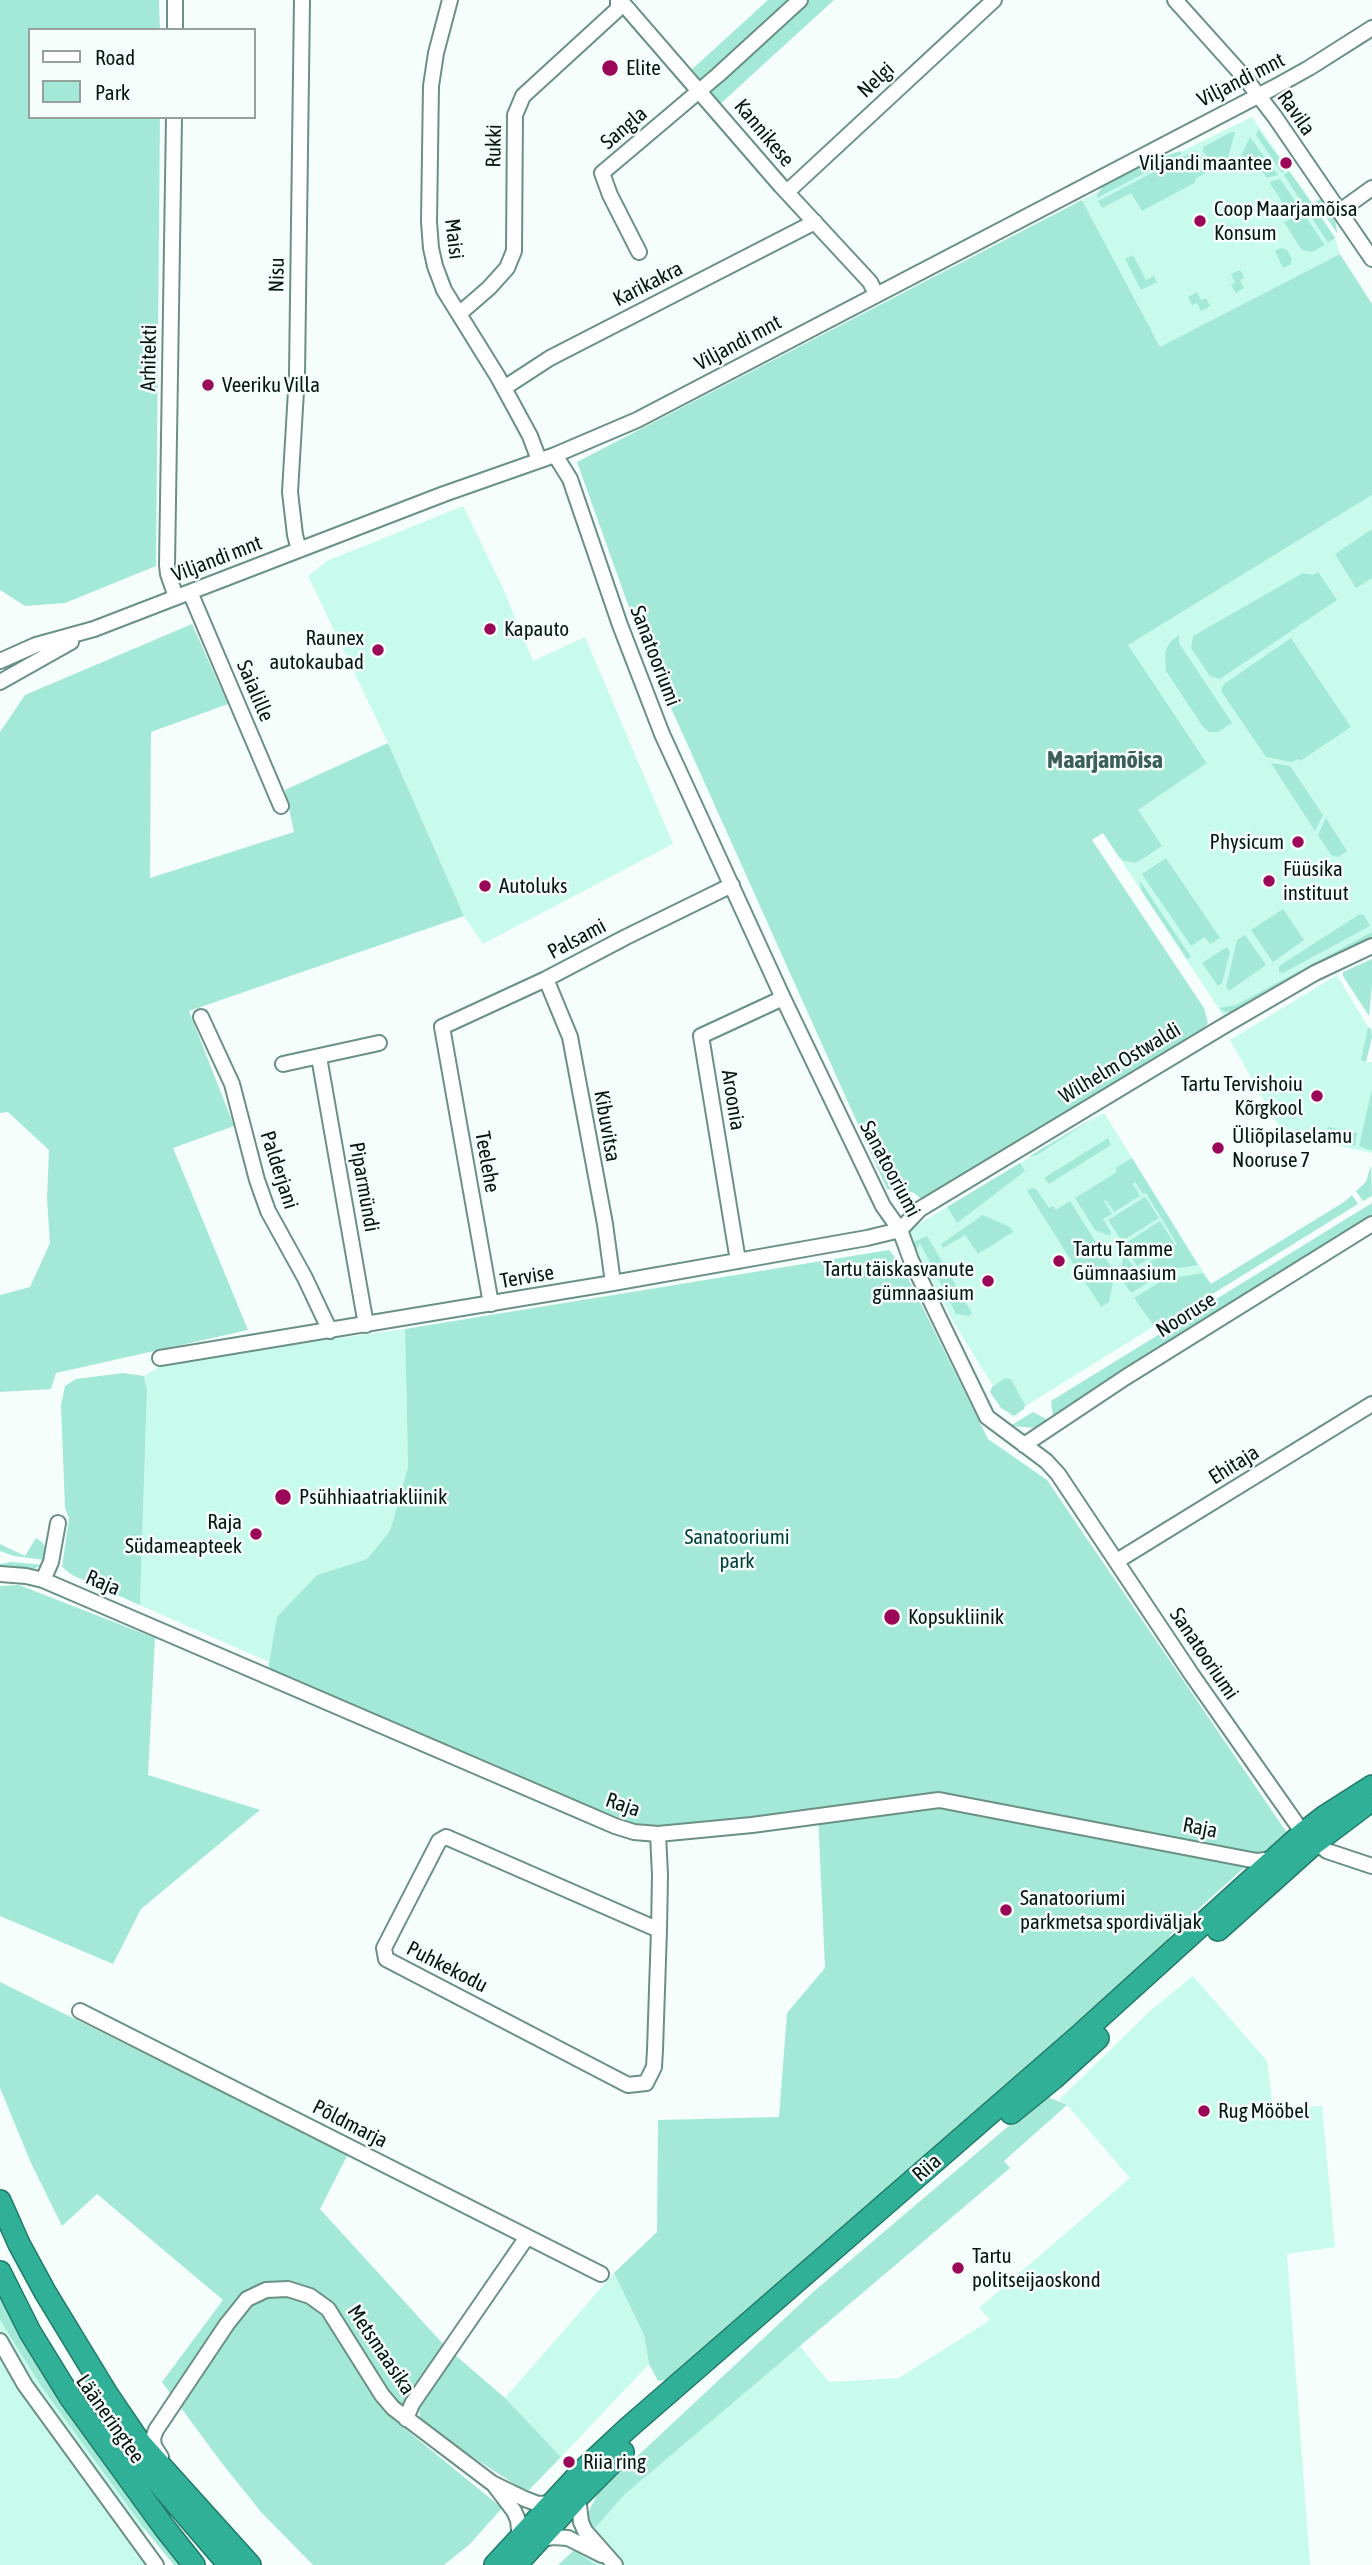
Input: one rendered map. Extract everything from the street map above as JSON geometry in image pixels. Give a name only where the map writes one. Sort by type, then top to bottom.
[{"type":"highway","name":"Riia","points":[[495,2565],[530,2540],[750,2338],[1054,2078],[1309,1838],[1372,1786]]},
{"type":"highway","name":"Riia","points":[[516,2565],[552,2503],[628,2428],[1079,2036],[1273,1859],[1372,1800]]},
{"type":"highway","points":[[0,2202],[45,2292],[107,2395],[181,2498],[250,2565]]},
{"type":"highway","name":"Lääneringtee","points":[[0,2221],[7,2265]]},
{"type":"highway","name":"Lääneringtee","points":[[0,2234],[7,2265],[43,2315],[97,2403],[139,2462],[181,2498],[229,2565]]},
{"type":"highway","points":[[7,2265],[5,2288],[70,2397],[194,2565]]},
{"type":"street","points":[[175,0],[175,28]]},
{"type":"street","name":"Nisu","points":[[299,550],[290,492],[297,374],[302,0]]},
{"type":"street","name":"Maisi","points":[[450,0],[430,86],[429,222],[435,267],[444,290],[530,436],[539,460]]},
{"type":"street","name":"Rukki","points":[[459,314],[507,268],[514,251],[515,115],[523,96],[618,9],[619,0]]},
{"type":"street","name":"Kannikese","points":[[619,0],[870,282],[876,294]]},
{"type":"street","name":"Sangla","points":[[639,253],[602,173],[800,0]]},
{"type":"street","name":"Nelgi","points":[[787,191],[994,0]]},
{"type":"street","name":"Ravila","points":[[1175,0],[1258,95],[1372,259]]},
{"type":"street","name":"Viljandi mnt","points":[[0,661],[36,646],[94,629],[555,455],[637,421],[1309,68],[1372,28]]},
{"type":"street","name":"Arhitekti","points":[[174,119],[167,565],[168,574],[183,595]]},
{"type":"street","points":[[1340,211],[1372,188]]},
{"type":"street","name":"Karikakra","points":[[504,388],[550,358],[814,222]]},
{"type":"street","name":"Sanatooriumi","points":[[555,455],[570,479],[620,625],[662,734],[783,998],[883,1206],[900,1230],[911,1260],[987,1417],[1046,1461],[1058,1474],[1192,1675],[1309,1838]]},
{"type":"street","name":"Saialille","points":[[183,595],[281,806]]},
{"type":"street","name":"Viljandi mnt","points":[[0,682],[94,629]]},
{"type":"street","name":"Palsami","points":[[442,1027],[546,979],[732,885]]},
{"type":"street","name":"Wilhelm Ostwaldi","points":[[900,1230],[920,1209],[1222,1027],[1315,973],[1372,946]]},
{"type":"street","name":"Kibuvitsa","points":[[546,979],[570,1037],[605,1223],[613,1283]]},
{"type":"street","name":"Aroonia","points":[[738,1261],[701,1036],[783,998]]},
{"type":"street","name":"Palderjani","points":[[201,1017],[232,1084],[257,1180],[268,1211],[305,1278],[330,1331]]},
{"type":"street","name":"Teelehe","points":[[442,1027],[491,1304]]},
{"type":"street","points":[[283,1064],[379,1043]]},
{"type":"street","name":"Piparmündi","points":[[319,1057],[366,1325]]},
{"type":"street","name":"Nooruse","points":[[1024,1446],[1126,1377],[1372,1224]]},
{"type":"street","name":"Tervise","points":[[160,1358],[613,1283],[900,1230]]},
{"type":"street","name":"Ehitaja","points":[[1117,1561],[1372,1404]]},
{"type":"street","points":[[43,1580],[51,1562],[58,1523]]},
{"type":"street","name":"Raja","points":[[0,1574],[43,1580],[615,1826],[644,1834],[752,1825],[939,1800],[1257,1861],[1273,1859]]},
{"type":"street","name":"Puhkekodu","points":[[658,1834],[660,1875],[659,1930],[654,2067],[646,2083],[628,2085],[386,1959],[384,1948],[439,1841],[446,1837],[659,1930]]},
{"type":"street","points":[[1309,1838],[1326,1851],[1372,1866]]},
{"type":"street","name":"Põldmarja","points":[[80,2011],[601,2274]]},
{"type":"street","points":[[407,2419],[412,2404],[527,2237]]},
{"type":"street","name":"Metsmaasika","points":[[181,2498],[153,2438],[227,2324],[247,2299],[265,2290],[278,2288],[299,2291],[319,2301],[335,2318],[393,2409],[492,2483],[538,2504],[552,2503]]},
{"type":"street","points":[[0,2341],[25,2385],[156,2565]]},
{"type":"street","name":"Metsmaasika","points":[[492,2483],[514,2511],[530,2540]]},
{"type":"street","points":[[578,2497],[581,2522],[610,2561]]},
{"type":"street","points":[[530,2540],[568,2538],[610,2561]]},
{"type":"shaded area","points":[[1252,117],[1334,235],[1340,254],[1160,348],[1082,200]]},
{"type":"shaded area","points":[[1372,495],[1372,940],[1225,1018],[1119,857],[1129,863],[1135,863],[1161,847],[1137,810],[1207,762],[1127,645]]},
{"type":"shaded area","points":[[463,506],[502,586],[533,661],[585,637],[673,844],[483,944],[464,916],[388,743],[308,576],[327,561]]},
{"type":"shaded area","name":"Tartu Tervishoiu Kõrgkool","points":[[1337,975],[1369,1029],[1366,1062],[1372,1062],[1372,1153],[1283,1134],[1230,1040]]},
{"type":"shaded area","name":"Tartu Tamme Gümnaasium","points":[[1104,1113],[1214,1289],[1011,1415],[954,1323],[907,1231]]},
{"type":"shaded area","points":[[405,1329],[408,1467],[390,1531],[367,1559],[317,1575],[278,1617],[269,1662],[140,1605],[147,1390],[144,1376],[167,1362]]},
{"type":"shaded area","points":[[1193,1976],[1267,2061],[1273,2109],[1322,2106],[1335,2247],[1287,2254],[1310,2565],[596,2565],[574,2550],[620,2498],[799,2345],[829,2382],[899,2378],[990,2320],[979,2308],[1130,2178],[1067,2105],[1059,2100],[1150,2011]]},
{"type":"shaded area","points":[[614,2273],[644,2335],[649,2364],[561,2457],[505,2398]]},
{"type":"shaded area","points":[[0,2320],[43,2389],[143,2527],[146,2537],[165,2565],[0,2565]]},
{"type":"green space","points":[[0,0],[159,0],[160,28],[28,28],[28,119],[160,119],[156,566],[65,603],[25,606],[0,590]]},
{"type":"green space","points":[[768,0],[834,0],[719,105],[689,72]]},
{"type":"green space","points":[[1258,129],[1287,168],[1282,173],[1256,135]]},
{"type":"green space","points":[[1235,132],[1228,158],[1215,164],[1203,152],[1203,147]]},
{"type":"green space","points":[[1250,137],[1278,175],[1267,178],[1255,162],[1247,167],[1241,156]]},
{"type":"green space","points":[[1180,151],[1181,154],[1097,198],[1103,186],[1153,160]]},
{"type":"green space","points":[[1194,151],[1213,169],[1195,179],[1196,182],[1142,211],[1131,193],[1102,208],[1098,201]]},
{"type":"green space","points":[[1289,171],[1312,203],[1305,207],[1284,175]]},
{"type":"green space","points":[[1280,179],[1300,208],[1282,217],[1278,212],[1285,206],[1269,182]]},
{"type":"green space","points":[[1320,199],[1336,223],[1337,233],[1316,202]]},
{"type":"green space","points":[[1082,200],[1160,347],[1340,254],[1372,304],[1372,495],[1128,645],[1207,763],[1138,810],[1162,846],[1135,863],[1119,857],[1103,833],[1092,840],[1204,1008],[1208,1023],[1203,1029],[921,1199],[905,1190],[887,1189],[641,641],[577,462]]},
{"type":"green space","points":[[1314,207],[1335,238],[1328,243],[1307,210]]},
{"type":"green space","points":[[1303,213],[1325,245],[1312,252],[1302,250],[1284,222]]},
{"type":"green space","points":[[1281,248],[1287,250],[1292,259],[1290,265],[1283,268],[1275,251]]},
{"type":"green space","points":[[1133,255],[1146,280],[1154,276],[1157,282],[1141,290],[1125,259]]},
{"type":"green space","points":[[1240,270],[1244,278],[1240,280],[1244,288],[1236,293],[1231,285],[1235,282],[1231,274]]},
{"type":"green space","points":[[1197,292],[1201,300],[1206,298],[1210,306],[1201,311],[1197,303],[1192,305],[1188,297]]},
{"type":"green space","points":[[1372,529],[1372,578],[1356,588],[1335,554]]},
{"type":"green space","points":[[1318,572],[1337,600],[1220,679],[1210,676],[1191,648],[1193,636],[1303,573],[1313,575]]},
{"type":"green space","points":[[192,624],[228,704],[151,732],[150,878],[294,832],[285,790],[388,743],[464,916],[189,1011],[234,1126],[173,1148],[248,1330],[56,1373],[51,1389],[0,1392],[0,1295],[30,1287],[50,1243],[47,1199],[49,1150],[8,1112],[0,1113],[0,732],[25,695]]},
{"type":"green space","points":[[1179,635],[1179,643],[1232,723],[1218,732],[1209,732],[1203,727],[1166,671],[1165,652],[1170,642]]},
{"type":"green space","points":[[1291,638],[1351,727],[1300,761],[1298,759],[1292,762],[1266,757],[1221,691],[1224,684]]},
{"type":"green space","points":[[1271,763],[1290,766],[1323,815],[1315,831]]},
{"type":"green space","points":[[1326,818],[1347,851],[1338,857],[1331,855],[1318,835]]},
{"type":"green space","points":[[1166,858],[1220,938],[1210,944],[1205,937],[1191,946],[1142,874]]},
{"type":"green space","points":[[1140,881],[1191,957],[1187,959],[1141,890]]},
{"type":"green space","points":[[1283,909],[1304,940],[1273,962],[1251,930]]},
{"type":"green space","points":[[1360,914],[1364,915],[1370,926],[1283,973],[1279,972],[1279,966]]},
{"type":"green space","points":[[1372,932],[1372,939],[1312,967],[1233,1012],[1225,1012],[1219,1008],[1236,1005]]},
{"type":"green space","points":[[1245,935],[1266,965],[1229,991],[1226,987],[1237,940]]},
{"type":"green space","points":[[1227,947],[1230,952],[1222,983],[1218,986],[1202,963]]},
{"type":"green space","points":[[1372,959],[1372,984],[1369,1016],[1343,972]]},
{"type":"green space","points":[[1368,1027],[1372,1037],[1366,1062],[1361,1060]]},
{"type":"green space","points":[[1372,1089],[1372,1151],[1359,1146]]},
{"type":"green space","points":[[1103,1112],[1037,1155],[1028,1157]]},
{"type":"green space","points":[[1328,1127],[1357,1133],[1355,1146],[1326,1141]]},
{"type":"green space","points":[[1108,1138],[1111,1145],[1049,1184],[1044,1178]]},
{"type":"green space","points":[[1132,1158],[1198,1265],[1170,1269],[1131,1293],[1120,1276],[1123,1258],[1126,1256],[1136,1271],[1177,1244],[1146,1193],[1143,1194],[1135,1182],[1133,1184],[1140,1196],[1114,1212],[1106,1200],[1104,1201],[1112,1214],[1103,1219],[1111,1232],[1110,1236],[1095,1230],[1075,1198],[1117,1172],[1115,1168]]},
{"type":"green space","points":[[1020,1163],[1025,1171],[957,1223],[947,1207]]},
{"type":"green space","points":[[1371,1165],[1372,1196],[1363,1201],[1356,1191],[1366,1182]]},
{"type":"green space","points":[[1036,1189],[1049,1208],[1053,1206],[1056,1210],[1070,1201],[1115,1273],[1109,1302],[1101,1307],[1027,1191]]},
{"type":"green space","points":[[1352,1195],[1358,1204],[1159,1327],[1154,1326],[1134,1298],[1176,1273],[1178,1277],[1203,1273],[1211,1284]]},
{"type":"green space","points":[[1145,1197],[1159,1218],[1122,1241],[1108,1220]]},
{"type":"green space","points":[[1372,1203],[1372,1218],[1053,1417],[1051,1401]]},
{"type":"green space","points":[[983,1215],[1010,1227],[1013,1232],[978,1254],[965,1235],[943,1248],[941,1244]]},
{"type":"green space","points":[[1160,1221],[1174,1243],[1137,1266],[1124,1244]]},
{"type":"green space","points":[[927,1236],[972,1313],[969,1316],[956,1314],[920,1243],[916,1250],[914,1249],[914,1242]]},
{"type":"green space","name":"Sanatooriumi park","points":[[889,1250],[902,1266],[988,1439],[1047,1480],[1287,1833],[1280,1842],[1246,1866],[1172,1933],[1160,1951],[923,2161],[666,2380],[658,2381],[649,2364],[644,2335],[614,2273],[657,2232],[658,2120],[779,2117],[787,2013],[825,1968],[818,1814],[649,1829],[509,1775],[268,1669],[277,1617],[317,1575],[367,1559],[390,1531],[408,1467],[405,1329]]},
{"type":"green space","points":[[123,1373],[144,1376],[147,1390],[140,1605],[72,1575],[62,1567],[69,1518],[65,1508],[61,1405],[65,1386],[76,1379]]},
{"type":"green space","points":[[1005,1378],[1011,1379],[1025,1405],[1024,1409],[1014,1416],[1001,1408],[990,1392],[992,1387]]},
{"type":"green space","points":[[1033,1412],[1048,1420],[1037,1428],[1010,1426]]},
{"type":"green space","points":[[36,1538],[46,1548],[45,1560],[14,1556],[0,1551],[0,1544],[25,1556]]},
{"type":"green space","points":[[11,1562],[42,1565],[31,1570],[0,1567],[0,1564]]},
{"type":"green space","points":[[19,1585],[155,1638],[148,1775],[260,1810],[141,1909],[113,1964],[0,1916],[0,1586]]},
{"type":"green space","points":[[0,1982],[348,2154],[320,2209],[444,2345],[393,2419],[502,2508],[470,2544],[444,2565],[313,2565],[261,2512],[221,2462],[162,2382],[223,2300],[97,2194],[62,2226],[31,2163],[0,2088]]},
{"type":"green space","points":[[1048,2097],[1067,2105],[1004,2161],[1010,2168],[624,2495],[595,2528],[587,2522],[587,2515],[598,2493],[812,2293],[1038,2101]]},
{"type":"green space","points":[[0,2295],[182,2565],[174,2565],[143,2527],[43,2389],[0,2320]]},
{"type":"green space","points":[[455,2355],[505,2398],[561,2457],[527,2492],[427,2428],[420,2418],[419,2408]]},
{"type":"green space","points":[[574,2550],[596,2565],[558,2565]]},
{"type":"place","name":"Elite","points":[[610,68]]},
{"type":"place","name":"Viljandi maantee","points":[[1286,163]]},
{"type":"place","name":"Coop Maarjamõisa Konsum","points":[[1200,221]]},
{"type":"place","name":"Veeriku Villa","points":[[208,385]]},
{"type":"place","name":"Kapauto","points":[[490,629]]},
{"type":"place","name":"Raunex autokaubad","points":[[378,650]]},
{"type":"place","name":"Physicum","points":[[1298,842]]},
{"type":"place","name":"Füüsika instituut","points":[[1269,881]]},
{"type":"place","name":"Autoluks","points":[[485,886]]},
{"type":"place","name":"Tartu Tervishoiu Kõrgkool","points":[[1317,1096]]},
{"type":"place","name":"Üliõpilaselamu Nooruse 7","points":[[1218,1148]]},
{"type":"place","name":"Tartu Tamme Gümnaasium","points":[[1059,1261]]},
{"type":"place","name":"Tartu täiskasvanute gümnaasium","points":[[988,1281]]},
{"type":"place","name":"Psühhiaatriakliinik","points":[[283,1497]]},
{"type":"place","name":"Raja Südameapteek","points":[[256,1534]]},
{"type":"place","name":"Kopsukliinik","points":[[892,1617]]},
{"type":"place","name":"Sanatooriumi parkmetsa spordiväljak","points":[[1006,1910]]},
{"type":"place","name":"Rug Mööbel","points":[[1204,2111]]},
{"type":"place","name":"Tartu politseijaoskond","points":[[958,2268]]},
{"type":"place","name":"Riia ring","points":[[569,2462]]},
{"type":"district","name":"Maarjamõisa","points":[[1105,760]]}]
